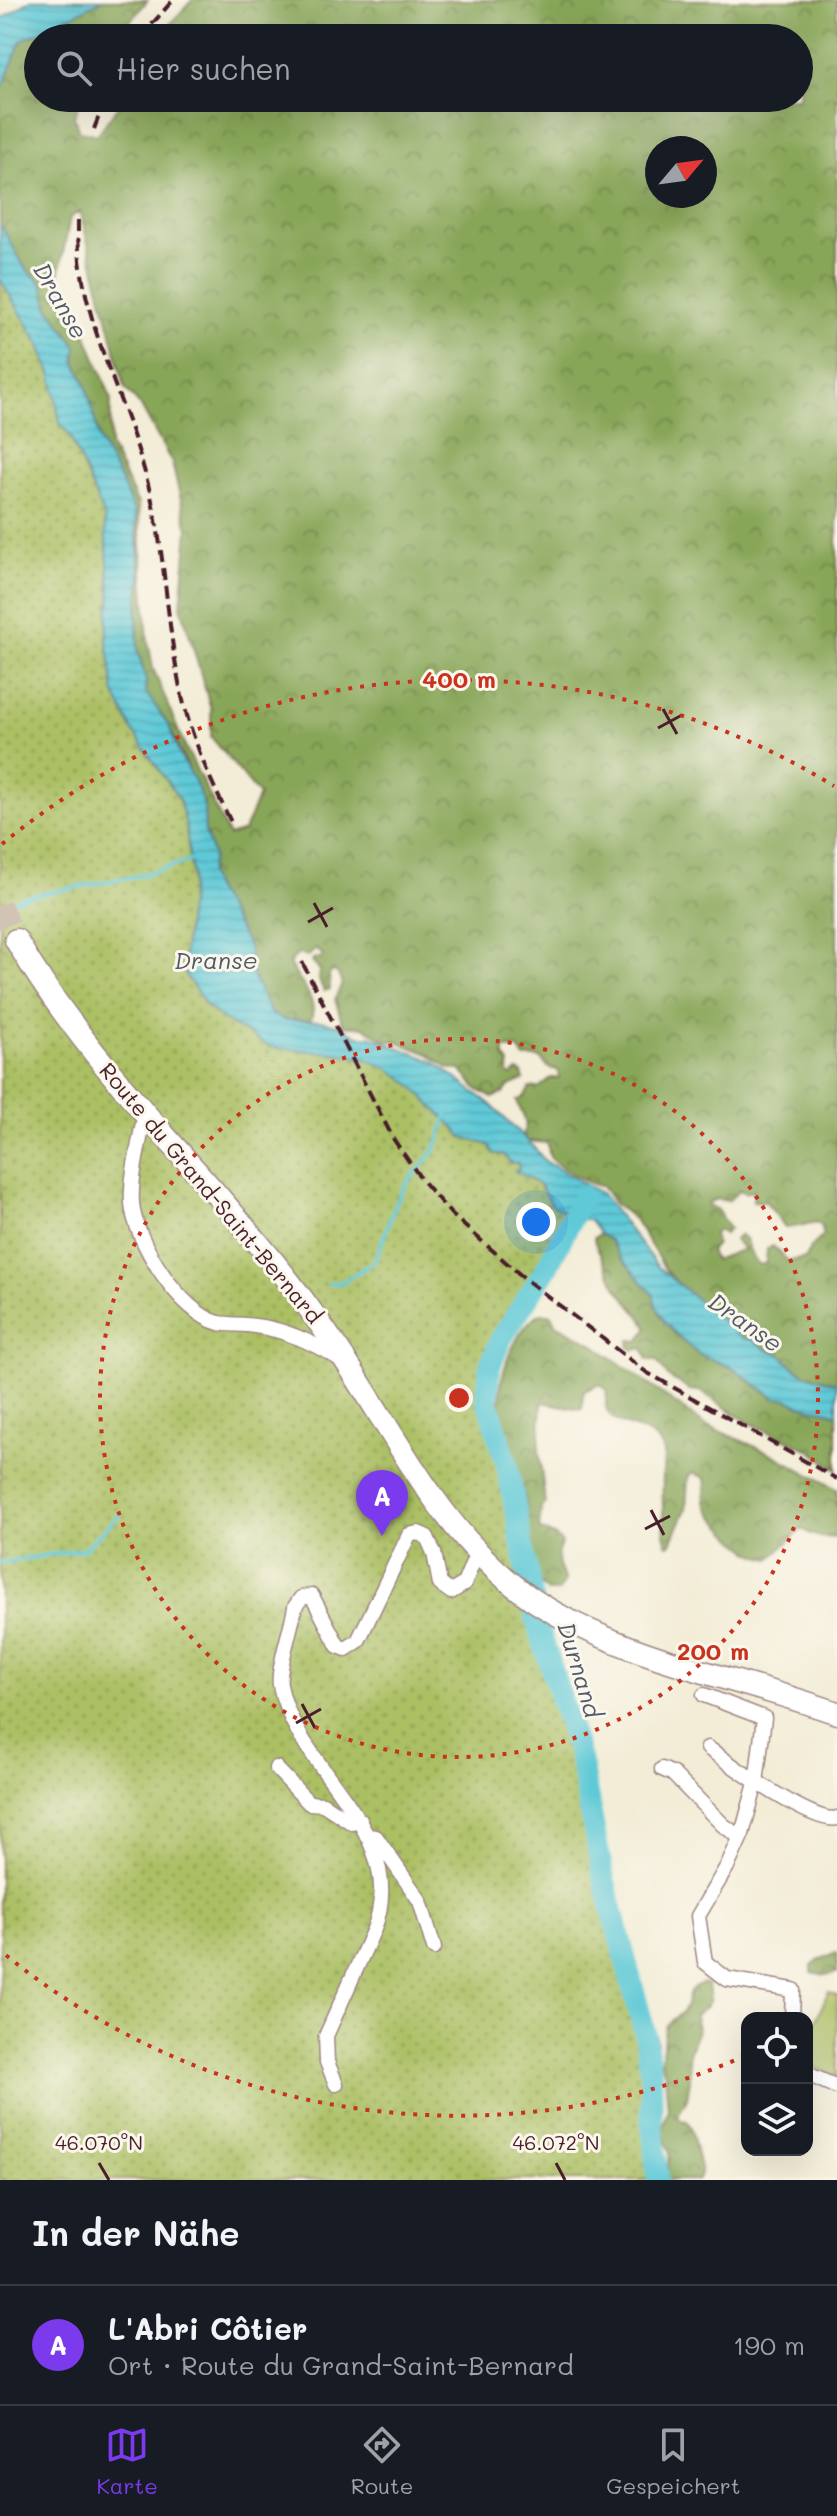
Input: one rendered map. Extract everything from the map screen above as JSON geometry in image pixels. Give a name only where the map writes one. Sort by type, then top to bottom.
[{"type":"main road","name":"Route du Grand-Saint-Bernard","points":[[16,940],[64,1015],[297,1293],[347,1363],[450,1522],[485,1560],[531,1598],[557,1614],[624,1644],[837,1713]]},
{"type":"street","points":[[145,1111],[132,1201],[135,1221],[150,1252],[180,1297],[197,1312],[217,1322],[287,1332],[347,1363]]},
{"type":"street","points":[[336,2084],[327,2062],[326,2036],[381,1904],[375,1860],[360,1820],[318,1764],[283,1698],[279,1677],[298,1600],[309,1595],[314,1598],[338,1646],[346,1649],[358,1641],[409,1535],[418,1533],[427,1537],[434,1553],[438,1580],[445,1590],[451,1592],[464,1584],[485,1560]]},
{"type":"street","points":[[704,1695],[764,1718],[756,1783],[741,1836],[698,1916],[705,1962],[727,1979],[793,1990],[792,2012]]},
{"type":"street","points":[[708,1748],[756,1783],[823,1819],[837,1818]]},
{"type":"street","points":[[276,1768],[309,1803],[323,1804],[352,1823],[360,1820]]},
{"type":"street","points":[[662,1769],[673,1774],[723,1825],[741,1836]]},
{"type":"street","points":[[367,1836],[376,1837],[385,1847],[420,1901],[434,1948]]},
{"type":"street","points":[[813,2077],[837,2087]]},
{"type":"green space","points":[[103,0],[148,0],[128,24],[53,24]]},
{"type":"green space","points":[[192,0],[837,0],[837,1383],[809,1376],[777,1352],[743,1338],[687,1293],[667,1272],[634,1219],[614,1203],[602,1186],[558,1165],[550,1156],[547,1143],[527,1141],[523,1134],[523,1113],[517,1101],[530,1088],[540,1087],[551,1078],[559,1078],[558,1070],[549,1068],[540,1058],[525,1058],[517,1048],[504,1049],[504,1057],[509,1063],[508,1074],[511,1076],[518,1071],[524,1080],[493,1098],[478,1090],[461,1070],[448,1068],[429,1054],[396,1041],[384,1040],[364,1027],[343,1025],[335,999],[342,984],[333,970],[329,975],[330,989],[324,991],[318,978],[320,970],[312,962],[323,955],[316,949],[307,957],[299,953],[289,963],[310,998],[313,1013],[310,1021],[283,1020],[271,1014],[253,977],[248,945],[209,875],[213,856],[205,831],[201,797],[169,726],[145,691],[146,680],[138,651],[137,612],[141,577],[135,514],[100,442],[87,388],[75,360],[74,342],[49,308],[42,283],[25,268],[0,224],[0,90],[18,46],[24,39],[24,112],[76,112],[74,117],[79,131],[97,135],[114,112],[813,112],[813,24],[171,24]],"holes":[[[80,212],[125,388],[141,406],[172,463],[188,529],[181,606],[211,709],[211,737],[259,795],[244,831],[229,836],[182,740],[153,668],[148,641],[138,504],[110,446],[111,398],[82,323],[58,280],[70,217]],[[740,1190],[746,1193],[754,1190],[753,1201],[766,1202],[785,1227],[819,1223],[822,1237],[811,1247],[806,1258],[788,1261],[773,1246],[767,1249],[766,1263],[761,1265],[754,1259],[740,1234],[734,1240],[744,1249],[714,1260],[710,1251],[716,1244],[714,1233],[718,1230],[724,1234],[729,1229],[717,1210],[708,1205],[709,1202],[717,1199],[728,1201]]]},
{"type":"green space","points":[[0,257],[62,340],[112,518],[118,684],[185,801],[228,999],[367,1054],[406,1065],[572,1194],[574,1231],[498,1341],[486,1404],[523,1517],[523,1577],[553,1691],[574,1732],[603,1835],[601,1870],[657,2040],[655,2128],[669,2180],[0,2180]]},
{"type":"green space","points":[[600,1234],[610,1240],[621,1258],[653,1294],[661,1317],[679,1338],[700,1355],[729,1366],[776,1399],[787,1399],[837,1414],[837,1470],[808,1449],[748,1422],[700,1391],[690,1390],[669,1377],[656,1360],[648,1360],[643,1348],[633,1350],[629,1346],[630,1340],[639,1341],[647,1329],[646,1324],[617,1288],[595,1243],[594,1238]]},
{"type":"green space","points":[[542,1313],[551,1315],[556,1324],[590,1342],[705,1425],[770,1453],[837,1489],[837,1536],[823,1538],[802,1529],[770,1559],[754,1554],[707,1507],[704,1477],[692,1473],[688,1477],[686,1509],[671,1543],[666,1544],[664,1452],[652,1436],[616,1421],[610,1415],[606,1407],[606,1389],[600,1384],[584,1391],[582,1409],[542,1402],[539,1450],[545,1503],[541,1508],[539,1529],[562,1543],[557,1557],[565,1581],[559,1591],[548,1592],[539,1583],[530,1561],[525,1499],[502,1423],[500,1405],[505,1367],[514,1345],[533,1318]]},
{"type":"green space","points":[[837,1953],[837,1973],[825,1975],[812,1972],[812,1966],[821,1959]]},
{"type":"green space","points":[[704,1983],[708,1985],[710,1999],[705,2008],[695,2015],[697,2031],[689,2053],[687,2098],[678,2115],[691,2127],[701,2173],[699,2180],[666,2180],[670,2153],[662,2131],[668,2110],[665,2073],[661,2063],[665,2027],[684,2009],[692,1989]]},
{"type":"green space","points":[[828,1992],[837,1996],[837,2077],[813,2067],[813,2028]]},
{"type":"water","points":[[31,0],[103,0],[55,24],[24,24],[24,40],[0,94],[0,20]]},
{"type":"water","name":"Dranse","points":[[0,224],[25,268],[42,283],[49,308],[77,347],[75,360],[87,388],[100,442],[135,514],[141,577],[137,612],[138,651],[146,680],[145,691],[169,726],[180,756],[195,781],[204,805],[205,831],[213,856],[209,874],[248,945],[253,977],[271,1014],[283,1020],[322,1021],[340,1026],[358,1036],[369,1036],[433,1061],[490,1104],[545,1161],[602,1194],[658,1267],[743,1338],[777,1352],[809,1376],[837,1383],[837,1414],[788,1399],[777,1399],[729,1366],[700,1355],[687,1345],[665,1323],[653,1294],[621,1258],[610,1240],[600,1234],[590,1221],[554,1207],[539,1185],[515,1170],[519,1169],[518,1163],[511,1163],[503,1154],[494,1154],[489,1145],[462,1137],[407,1081],[390,1070],[353,1056],[270,1047],[222,1019],[206,1005],[186,976],[183,961],[192,875],[185,821],[179,799],[132,730],[114,692],[107,640],[111,600],[104,516],[70,436],[60,423],[52,376],[39,343],[0,279]]},
{"type":"waterway","points":[[0,906],[25,897],[142,875],[195,859]]},
{"type":"waterway","points":[[329,1283],[341,1283],[375,1261],[396,1203],[406,1184],[432,1154],[447,1115]]},
{"type":"waterway","name":"Durnand","points":[[583,1196],[546,1269],[501,1339],[490,1366],[487,1399],[507,1464],[536,1619],[580,1759],[603,1875],[645,2033],[658,2180]]},
{"type":"waterway","points":[[0,1563],[84,1549],[120,1514]]},
{"type":"tunnel","points":[[0,905],[16,940]]},
{"type":"railway","points":[[152,24],[173,0]]},
{"type":"railway","points":[[94,129],[101,112]]},
{"type":"railway","points":[[78,220],[85,290],[104,356],[139,454],[155,513],[172,641],[185,709],[202,758],[231,822]]},
{"type":"railway","points":[[302,962],[394,1140],[424,1183],[451,1214],[524,1278],[646,1372],[837,1479]]},
{"type":"place","name":"L'Abri Côtier","points":[[382,1536]]}]
